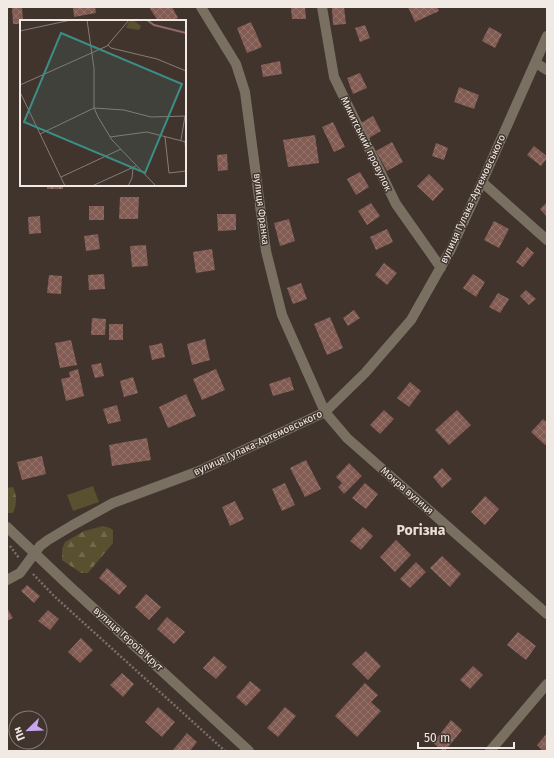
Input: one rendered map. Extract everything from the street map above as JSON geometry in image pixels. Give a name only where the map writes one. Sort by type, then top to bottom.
[{"type":"street","name":"вулиця Франка","points":[[201,7],[236,64],[245,92],[266,251],[282,315],[325,412]]},
{"type":"street","name":"Микитський провулок","points":[[322,7],[334,77],[396,204],[441,268]]},
{"type":"street","name":"вулиця Гулака-Артемовського","points":[[7,580],[20,574],[40,546],[48,540],[113,503],[199,471],[325,412],[365,373],[411,320],[441,268],[482,182],[547,36]]},
{"type":"street","points":[[536,63],[547,70]]},
{"type":"street","points":[[482,182],[547,240]]},
{"type":"street","name":"Мокра вулиця","points":[[325,412],[347,438],[547,614]]},
{"type":"street","name":"вулиця Героїв Крут","points":[[7,527],[249,751]]},
{"type":"street","points":[[490,751],[547,684]]},
{"type":"path","points":[[7,544],[35,577],[54,596],[225,751]]},
{"type":"green space","points":[[93,486],[99,502],[73,511],[67,495]]},
{"type":"green space","points":[[13,487],[16,497],[15,506],[13,513],[7,513],[7,488]]},
{"type":"green space","points":[[103,526],[113,530],[113,543],[88,573],[81,573],[62,560],[62,549],[65,542],[84,531]]},
{"type":"building","points":[[12,7],[22,7],[23,20],[20,20],[20,24],[13,24]]},
{"type":"building","points":[[73,7],[95,7],[96,13],[74,17]]},
{"type":"building","points":[[149,7],[172,7],[178,18],[174,20],[157,20]]},
{"type":"building","points":[[291,7],[305,7],[306,19],[292,19]]},
{"type":"building","points":[[344,7],[346,24],[333,25],[332,8]]},
{"type":"building","points":[[408,7],[437,7],[439,11],[415,22]]},
{"type":"building","points":[[251,22],[262,47],[247,53],[237,28]]},
{"type":"building","points":[[365,25],[370,38],[360,42],[355,28]]},
{"type":"building","points":[[489,27],[502,34],[495,48],[482,41]]},
{"type":"building","points":[[280,61],[282,74],[263,77],[261,65]]},
{"type":"building","points":[[360,73],[367,88],[353,94],[347,78]]},
{"type":"building","points":[[459,87],[479,95],[474,109],[454,102]]},
{"type":"building","points":[[373,116],[381,131],[369,138],[361,123]]},
{"type":"building","points":[[333,122],[345,147],[334,152],[322,127]]},
{"type":"building","points":[[315,135],[319,163],[288,167],[283,140]]},
{"type":"building","points":[[392,142],[403,162],[387,171],[376,151]]},
{"type":"building","points":[[436,143],[448,148],[444,160],[432,156]]},
{"type":"building","points":[[534,146],[547,156],[541,166],[527,155]]},
{"type":"building","points":[[227,154],[228,170],[218,171],[217,155]]},
{"type":"building","points":[[360,172],[369,187],[356,195],[347,179]]},
{"type":"building","points":[[429,174],[444,189],[433,201],[417,186]]},
{"type":"building","points":[[47,186],[63,186],[63,189],[47,189]]},
{"type":"building","points":[[120,197],[139,197],[138,219],[119,219]]},
{"type":"building","points":[[547,202],[547,217],[540,209]]},
{"type":"building","points":[[371,203],[380,216],[367,225],[358,211]]},
{"type":"building","points":[[89,206],[104,206],[104,220],[89,220]]},
{"type":"building","points":[[217,214],[236,214],[236,230],[218,231]]},
{"type":"building","points":[[40,216],[41,233],[29,234],[28,217]]},
{"type":"building","points":[[289,219],[295,241],[280,246],[274,223]]},
{"type":"building","points":[[494,221],[509,229],[499,248],[484,240]]},
{"type":"building","points":[[387,229],[393,242],[376,250],[370,237]]},
{"type":"building","points":[[98,234],[100,249],[86,251],[84,236]]},
{"type":"building","points":[[146,245],[148,266],[132,267],[130,246]]},
{"type":"building","points":[[527,247],[534,253],[523,267],[516,262]]},
{"type":"building","points":[[212,249],[215,270],[196,273],[193,252]]},
{"type":"building","points":[[384,263],[397,273],[387,285],[375,275]]},
{"type":"building","points":[[104,274],[105,289],[89,290],[88,275]]},
{"type":"building","points":[[473,274],[485,282],[476,297],[463,288]]},
{"type":"building","points":[[49,275],[62,276],[61,294],[47,293]]},
{"type":"building","points":[[301,283],[307,299],[293,304],[287,288]]},
{"type":"building","points":[[526,290],[536,299],[529,305],[520,296]]},
{"type":"building","points":[[498,293],[509,299],[500,313],[489,307]]},
{"type":"building","points":[[354,310],[360,318],[348,326],[343,318]]},
{"type":"building","points":[[330,317],[343,348],[327,355],[314,324]]},
{"type":"building","points":[[92,318],[106,319],[105,335],[91,335]]},
{"type":"building","points":[[109,324],[123,324],[123,340],[109,340]]},
{"type":"building","points":[[205,339],[210,360],[192,365],[187,344]]},
{"type":"building","points":[[71,340],[77,365],[60,368],[55,343]]},
{"type":"building","points":[[162,343],[165,357],[152,360],[149,346]]},
{"type":"building","points":[[101,363],[104,376],[95,378],[91,365]]},
{"type":"building","points":[[78,369],[84,396],[66,401],[61,379],[70,377],[69,372]]},
{"type":"building","points":[[216,369],[225,390],[202,400],[193,379]]},
{"type":"building","points":[[133,377],[138,393],[124,397],[120,381]]},
{"type":"building","points":[[290,377],[294,390],[273,396],[269,384]]},
{"type":"building","points":[[410,382],[421,391],[409,407],[397,398]]},
{"type":"building","points":[[186,394],[196,416],[168,428],[159,407]]},
{"type":"building","points":[[117,405],[121,421],[108,424],[103,409]]},
{"type":"building","points":[[384,410],[394,419],[380,434],[370,425]]},
{"type":"building","points":[[457,410],[471,425],[449,445],[435,430]]},
{"type":"building","points":[[543,419],[547,422],[547,443],[545,445],[531,432]]},
{"type":"building","points":[[147,438],[151,460],[112,466],[109,445]]},
{"type":"building","points":[[42,456],[46,474],[22,480],[17,462]]},
{"type":"building","points":[[306,460],[321,489],[305,497],[290,468]]},
{"type":"building","points":[[349,463],[362,476],[344,494],[338,487],[342,483],[336,477]]},
{"type":"building","points":[[442,468],[452,479],[442,488],[433,477]]},
{"type":"building","points":[[285,483],[295,505],[282,511],[272,489]]},
{"type":"building","points":[[365,483],[378,494],[366,509],[352,498]]},
{"type":"building","points":[[485,496],[499,509],[485,525],[471,512]]},
{"type":"building","points":[[235,501],[244,519],[230,526],[222,507]]},
{"type":"building","points":[[363,527],[373,536],[361,550],[350,541]]},
{"type":"building","points":[[396,540],[411,555],[395,572],[380,557]]},
{"type":"building","points":[[442,556],[461,574],[450,587],[430,568]]},
{"type":"building","points":[[416,562],[426,572],[410,588],[400,579]]},
{"type":"building","points":[[107,568],[127,586],[119,595],[99,578]]},
{"type":"building","points":[[27,585],[40,596],[34,603],[21,591]]},
{"type":"building","points":[[146,594],[161,607],[149,620],[135,607]]},
{"type":"building","points":[[7,608],[13,618],[7,621]]},
{"type":"building","points":[[48,610],[59,619],[50,630],[38,621]]},
{"type":"building","points":[[167,617],[185,632],[174,644],[157,629]]},
{"type":"building","points":[[518,632],[536,646],[526,660],[507,645]]},
{"type":"building","points":[[81,638],[93,650],[80,663],[68,652]]},
{"type":"building","points":[[366,651],[381,666],[368,680],[352,664]]},
{"type":"building","points":[[214,656],[227,667],[216,679],[203,668]]},
{"type":"building","points":[[473,666],[483,675],[470,689],[460,680]]},
{"type":"building","points":[[122,673],[134,684],[123,697],[110,685]]},
{"type":"building","points":[[250,681],[261,690],[246,706],[236,697]]},
{"type":"building","points":[[365,683],[378,695],[371,702],[381,711],[357,737],[335,716]]},
{"type":"building","points":[[158,707],[175,722],[162,737],[145,722]]},
{"type":"building","points":[[285,707],[296,716],[278,737],[267,728]]},
{"type":"building","points":[[451,720],[462,730],[445,751],[443,751],[433,743]]},
{"type":"building","points":[[187,733],[197,742],[190,751],[174,751],[173,750]]},
{"type":"building","points":[[547,733],[547,751],[543,751],[537,745]]},
{"type":"district","name":"Рогізна","points":[[421,530]]}]
